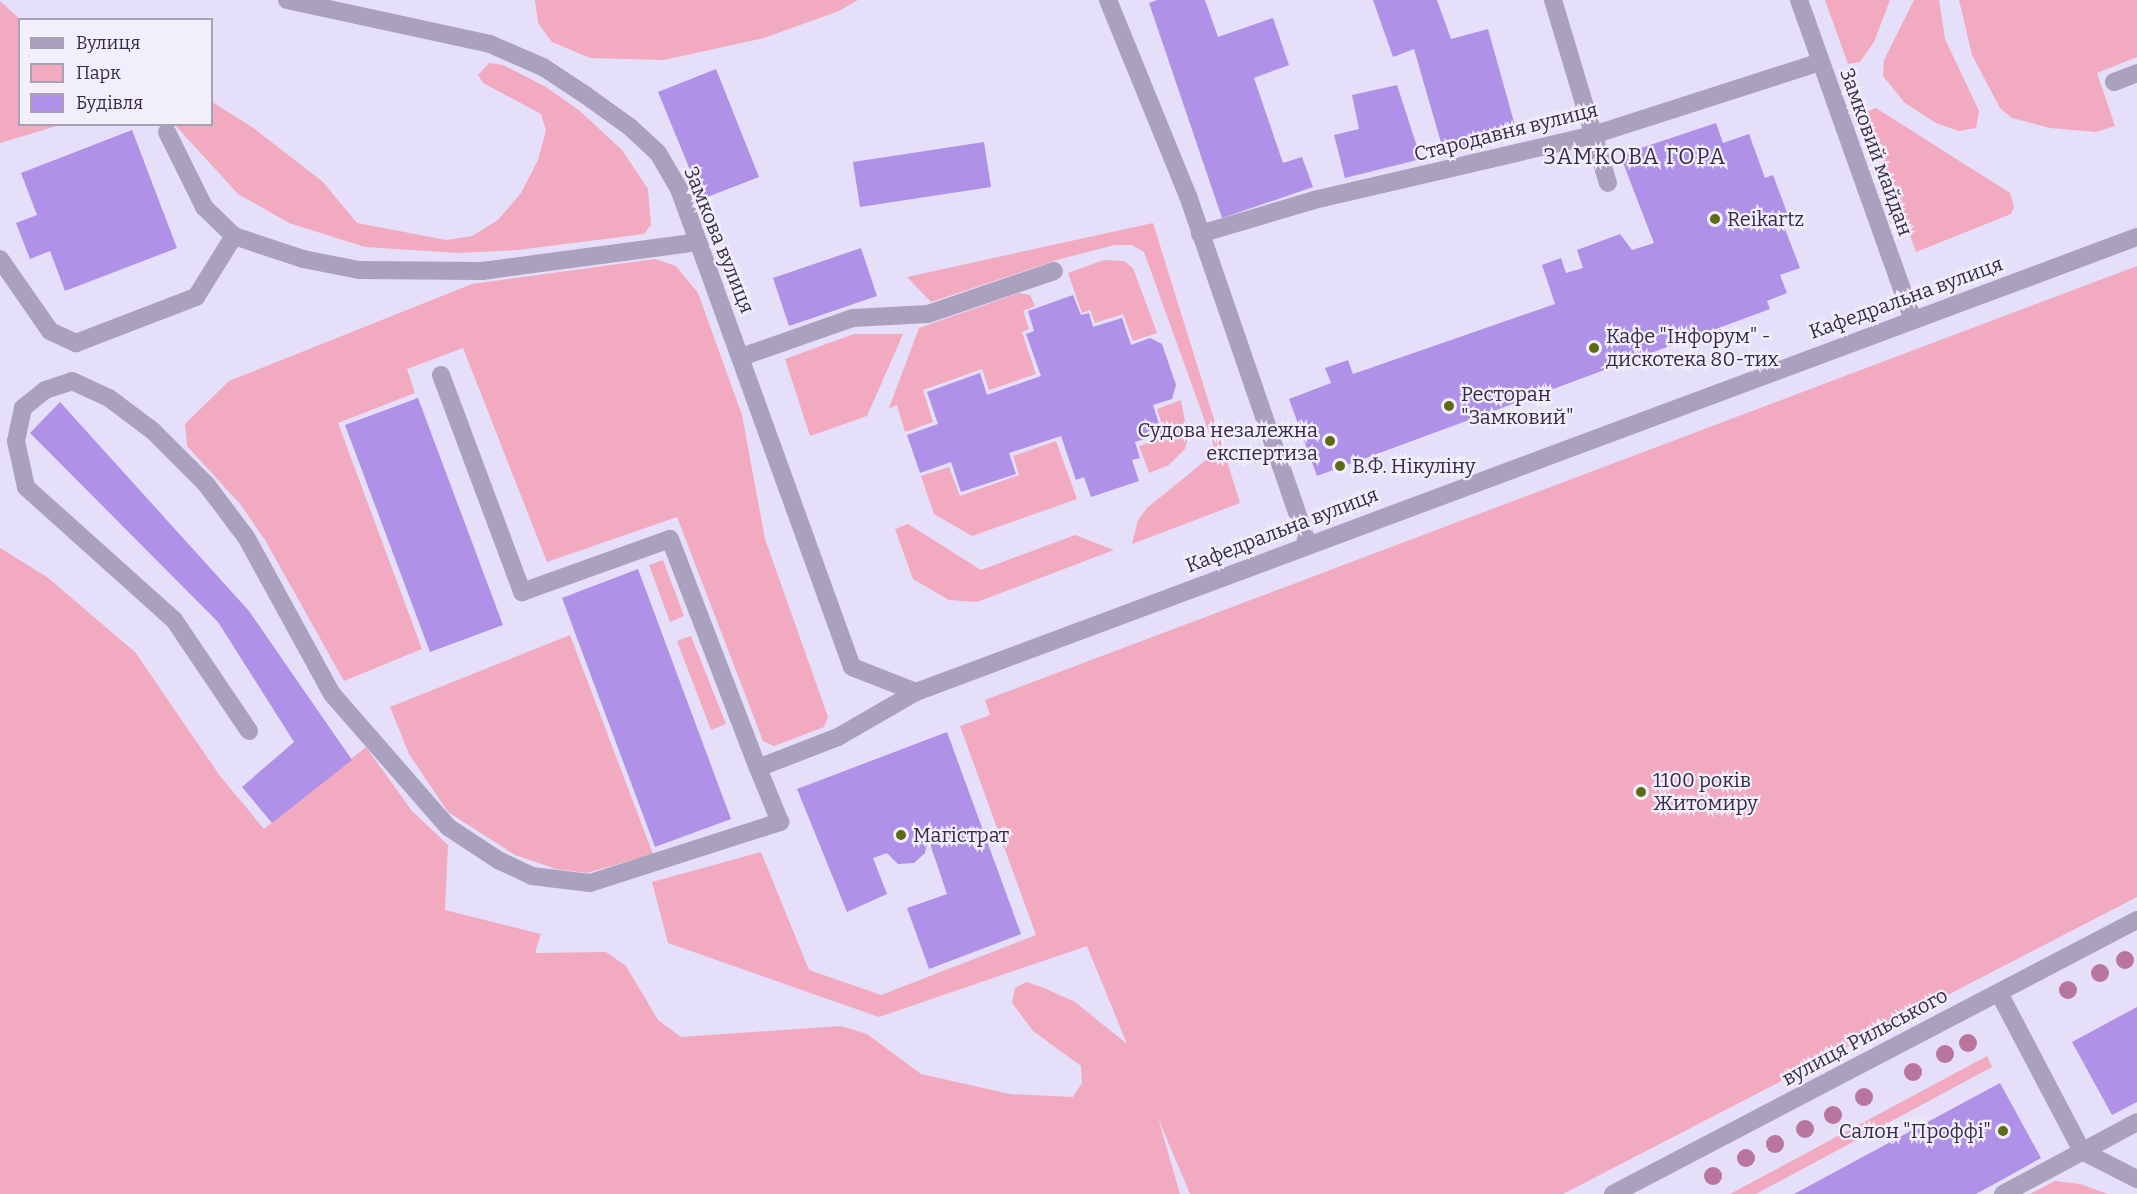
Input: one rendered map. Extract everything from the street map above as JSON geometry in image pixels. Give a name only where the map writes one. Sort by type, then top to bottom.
[{"type":"street","name":"Замкова вулиця","points":[[286,0],[490,44],[543,67],[630,127],[657,153],[679,189],[852,667],[916,692]]},
{"type":"street","points":[[1108,0],[1188,196],[1308,544]]},
{"type":"street","points":[[1553,0],[1608,183]]},
{"type":"street","name":"Замковий майдан","points":[[1799,0],[1913,320]]},
{"type":"street","name":"Стародавня вулиця","points":[[1200,234],[1314,200],[1593,135],[1820,63]]},
{"type":"street","points":[[2114,82],[2137,73]]},
{"type":"street","points":[[167,132],[204,207],[234,236],[303,259],[359,270],[427,273],[482,271],[698,242]]},
{"type":"street","points":[[0,260],[50,332],[76,343],[196,297],[234,236]]},
{"type":"street","name":"Кафедральна вулиця","points":[[758,768],[838,737],[916,692],[1308,544],[2137,237]]},
{"type":"street","points":[[741,357],[853,318],[928,314],[1054,271]]},
{"type":"street","points":[[249,731],[174,620],[26,487],[16,441],[23,408],[45,390],[72,381],[109,398],[153,431],[206,484],[246,537],[332,694],[448,827],[498,860],[532,876],[590,883],[780,822],[670,539],[522,592],[441,375]]},
{"type":"street","name":"вулиця Рильського","points":[[1618,1193],[2137,920]]},
{"type":"street","points":[[1999,993],[2082,1151],[2137,1179]]},
{"type":"street","points":[[2003,1194],[2137,1122]]},
{"type":"green space","points":[[535,0],[858,0],[839,11],[764,38],[664,60],[590,58],[552,42],[538,23]]},
{"type":"green space","points":[[1825,0],[1890,0],[1874,42],[1860,62],[1848,64]]},
{"type":"green space","points":[[1914,0],[1939,0],[1945,39],[1979,111],[1976,128],[1959,131],[1936,123],[1905,103],[1883,76],[1884,60]]},
{"type":"green space","points":[[1959,0],[2137,0],[2137,57],[2097,73],[2115,126],[2096,132],[2050,128],[2012,118],[2000,108],[1972,55]]},
{"type":"green space","points":[[0,1],[19,18],[18,126],[57,126],[0,143]]},
{"type":"green space","points":[[489,63],[503,65],[546,87],[580,111],[622,150],[648,189],[651,225],[644,234],[518,250],[458,253],[365,247],[289,223],[238,194],[176,126],[213,126],[213,103],[252,127],[323,182],[357,223],[446,240],[472,236],[498,220],[521,193],[538,160],[546,130],[541,114],[483,83],[478,75]]},
{"type":"green space","points":[[1876,108],[2010,193],[2014,207],[2011,214],[1916,252],[1866,112]]},
{"type":"green space","points":[[1153,223],[1240,503],[1132,544],[1138,520],[1147,508],[1216,452],[1144,252],[1132,245],[1115,245],[1060,259],[931,302],[907,277]]},
{"type":"green space","points":[[655,259],[676,266],[698,293],[742,415],[765,539],[828,717],[824,727],[774,746],[763,741],[677,517],[547,562],[463,348],[407,369],[415,393],[338,423],[422,649],[344,681],[265,540],[241,505],[187,446],[185,424],[229,381],[472,284]]},
{"type":"green space","points":[[1104,260],[1124,261],[1133,268],[1157,333],[1133,341],[1123,314],[1095,323],[1090,310],[1082,313],[1068,273]]},
{"type":"green space","points":[[2137,266],[2137,897],[1563,1194],[1190,1194],[1158,1118],[1180,1194],[0,1194],[0,548],[47,577],[135,652],[220,776],[264,829],[366,747],[412,811],[448,845],[445,910],[541,934],[535,953],[606,952],[626,966],[658,1020],[681,1037],[841,1026],[867,1034],[921,1074],[1010,1094],[1073,1097],[1082,1083],[1081,1066],[1033,1031],[1012,1003],[1015,988],[1026,982],[1044,988],[1075,1002],[1127,1044],[1087,946],[879,1017],[668,943],[652,882],[761,852],[809,970],[881,995],[1036,935],[960,726],[990,715],[985,700]]},
{"type":"green space","points":[[1019,293],[1030,295],[1035,306],[1023,311],[1029,329],[1022,332],[1036,374],[989,390],[982,369],[923,390],[933,422],[905,432],[897,405],[889,408],[919,328]]},
{"type":"green space","points":[[854,334],[903,334],[867,416],[810,436],[785,359]]},
{"type":"green space","points":[[1181,400],[1188,437],[1185,449],[1169,465],[1149,473],[1139,446],[1166,437],[1157,409]]},
{"type":"green space","points":[[1056,441],[1077,499],[972,536],[934,514],[921,476],[949,467],[960,496],[1019,475],[1013,456]]},
{"type":"green space","points":[[908,524],[981,570],[1075,535],[1114,550],[977,602],[949,600],[913,579],[895,529]]},
{"type":"green space","points":[[663,560],[684,616],[670,622],[649,565]]},
{"type":"green space","points":[[570,635],[653,854],[587,873],[556,869],[515,855],[448,812],[409,754],[390,707]]},
{"type":"green space","points":[[691,636],[726,724],[711,730],[677,641]]},
{"type":"green space","points":[[1987,1056],[1992,1067],[1756,1194],[1730,1194]]},
{"type":"green space","points":[[2055,1181],[2080,1184],[2108,1194],[2030,1194]]},
{"type":"building","points":[[1157,0],[1205,0],[1218,37],[1273,18],[1289,65],[1254,78],[1283,163],[1302,157],[1313,187],[1222,218],[1149,3]]},
{"type":"building","points":[[1373,0],[1437,0],[1451,39],[1488,29],[1517,133],[1444,153],[1414,49],[1393,57]]},
{"type":"building","points":[[716,69],[759,177],[702,199],[658,92]]},
{"type":"building","points":[[1397,85],[1421,159],[1345,178],[1334,135],[1359,129],[1352,95]]},
{"type":"building","points":[[1716,123],[1723,143],[1749,134],[1765,178],[1773,175],[1789,218],[1782,221],[1800,268],[1780,275],[1787,293],[1767,301],[1770,309],[1317,476],[1289,399],[1331,383],[1325,368],[1348,360],[1353,374],[1555,304],[1542,265],[1561,258],[1566,273],[1583,268],[1577,250],[1620,234],[1632,250],[1654,243],[1620,155]]},
{"type":"building","points":[[132,130],[177,248],[65,291],[50,251],[30,259],[16,223],[37,215],[21,173]]},
{"type":"building","points":[[984,142],[991,187],[860,207],[853,162]]},
{"type":"building","points":[[861,248],[877,296],[789,326],[773,278]]},
{"type":"building","points":[[1073,295],[1081,315],[1089,313],[1093,327],[1122,318],[1131,345],[1150,338],[1162,344],[1176,385],[1172,399],[1153,405],[1162,433],[1135,442],[1140,458],[1132,460],[1139,481],[1091,497],[1084,477],[1076,480],[1061,436],[1009,453],[1016,474],[961,492],[951,462],[920,473],[907,435],[938,424],[927,392],[980,373],[987,395],[1041,376],[1026,334],[1034,331],[1028,311]]},
{"type":"building","points":[[418,398],[503,625],[430,652],[345,425]]},
{"type":"building","points":[[60,402],[249,611],[352,760],[272,823],[242,787],[294,742],[218,622],[30,433]]},
{"type":"building","points":[[638,569],[731,819],[655,847],[562,598]]},
{"type":"building","points":[[947,732],[1021,934],[929,969],[907,908],[947,894],[928,838],[925,853],[914,863],[898,864],[887,853],[873,858],[887,894],[847,912],[797,789]]},
{"type":"building","points":[[2137,1007],[2137,1102],[2112,1115],[2072,1042]]},
{"type":"building","points":[[2000,1083],[2041,1158],[1976,1194],[1794,1194]]},
{"type":"place","name":"Reikartz","points":[[1715,219]]},
{"type":"place","name":"Кафе \"Інфорум\" - дискотека 80-тих","points":[[1594,348]]},
{"type":"place","name":"Ресторан \"Замковий\"","points":[[1449,406]]},
{"type":"place","name":"Судова незалежна експертиза","points":[[1330,441]]},
{"type":"place","name":"В.Ф. Нікуліну","points":[[1340,466]]},
{"type":"place","name":"1100 років Житомиру","points":[[1641,792]]},
{"type":"place","name":"Магістрат","points":[[901,835]]},
{"type":"place","name":"Салон \"Проффі\"","points":[[2003,1131]]},
{"type":"district","name":"ЗАМКОВА ГОРА","points":[[1635,157]]}]
